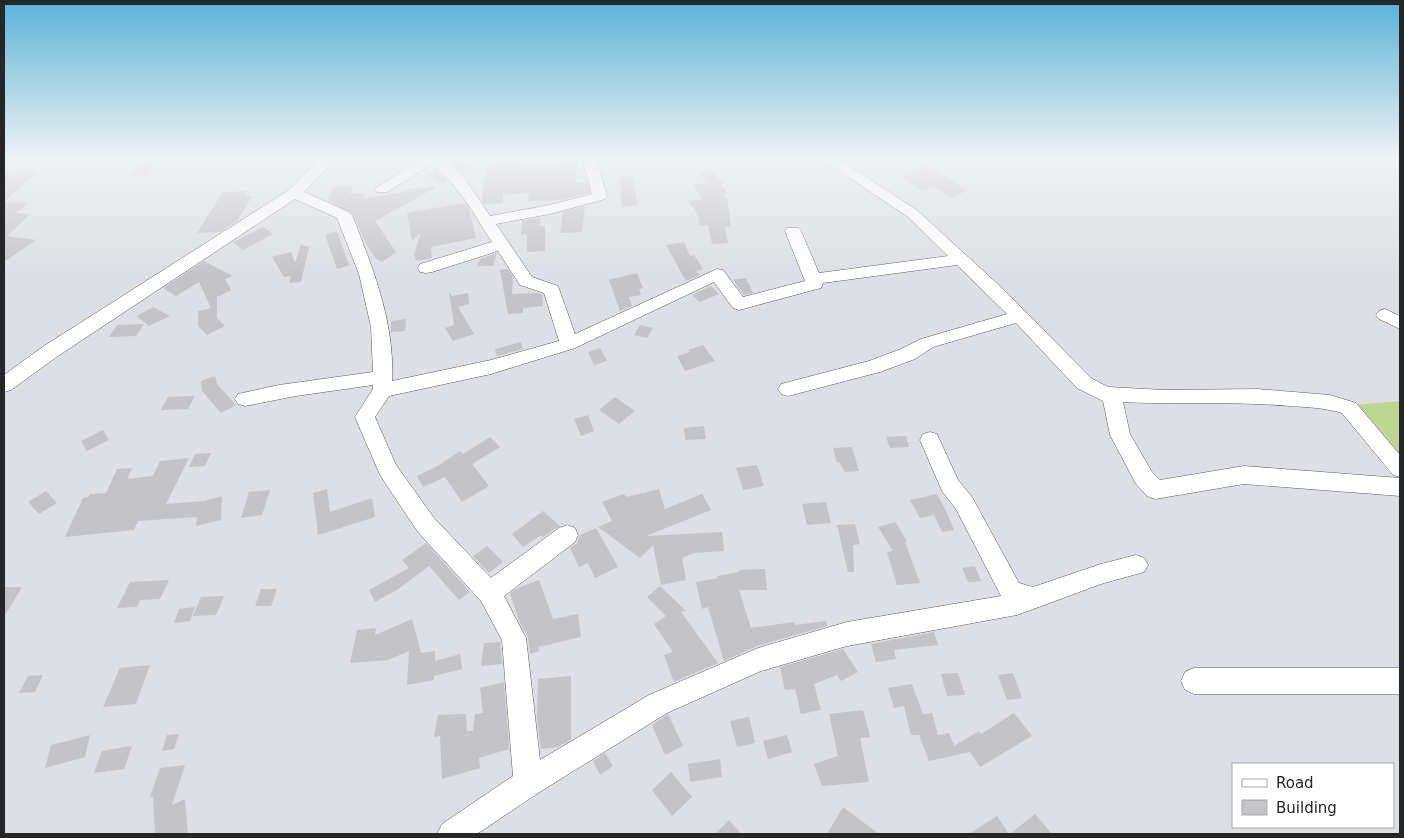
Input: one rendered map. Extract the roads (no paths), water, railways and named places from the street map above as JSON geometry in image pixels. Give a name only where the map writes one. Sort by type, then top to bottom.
[{"type":"street","points":[[4,385],[51,350],[288,197]]},
{"type":"street","points":[[303,197],[344,215],[367,274],[380,327],[383,384],[365,417],[387,469],[426,525],[489,593],[514,638],[528,783]]},
{"type":"street","points":[[471,197],[526,281],[552,290],[569,344]]},
{"type":"street","points":[[486,221],[550,209],[596,197]]},
{"type":"street","points":[[887,197],[913,214],[961,259],[1020,316],[1084,383],[1105,394],[1112,395],[1165,397],[1257,396],[1330,402],[1349,408],[1400,473]]},
{"type":"street","points":[[245,399],[269,392],[308,386],[383,384],[491,367],[569,344],[717,274],[739,304],[815,284],[792,231]]},
{"type":"street","points":[[426,268],[501,244]]},
{"type":"street","points":[[812,279],[961,259]]},
{"type":"street","points":[[788,389],[873,367],[908,354],[927,343],[1020,316]]},
{"type":"street","points":[[1112,395],[1120,435],[1144,478],[1155,490],[1244,475],[1400,473]]},
{"type":"street","points":[[930,440],[950,484],[964,503],[1011,592],[1033,598]]},
{"type":"street","points":[[489,593],[567,535]]},
{"type":"street","points":[[452,834],[528,783],[658,704],[758,660],[847,634],[912,622],[965,615],[1018,604],[1101,574],[1136,565]]},
{"type":"street","points":[[1194,681],[1400,681]]}]
